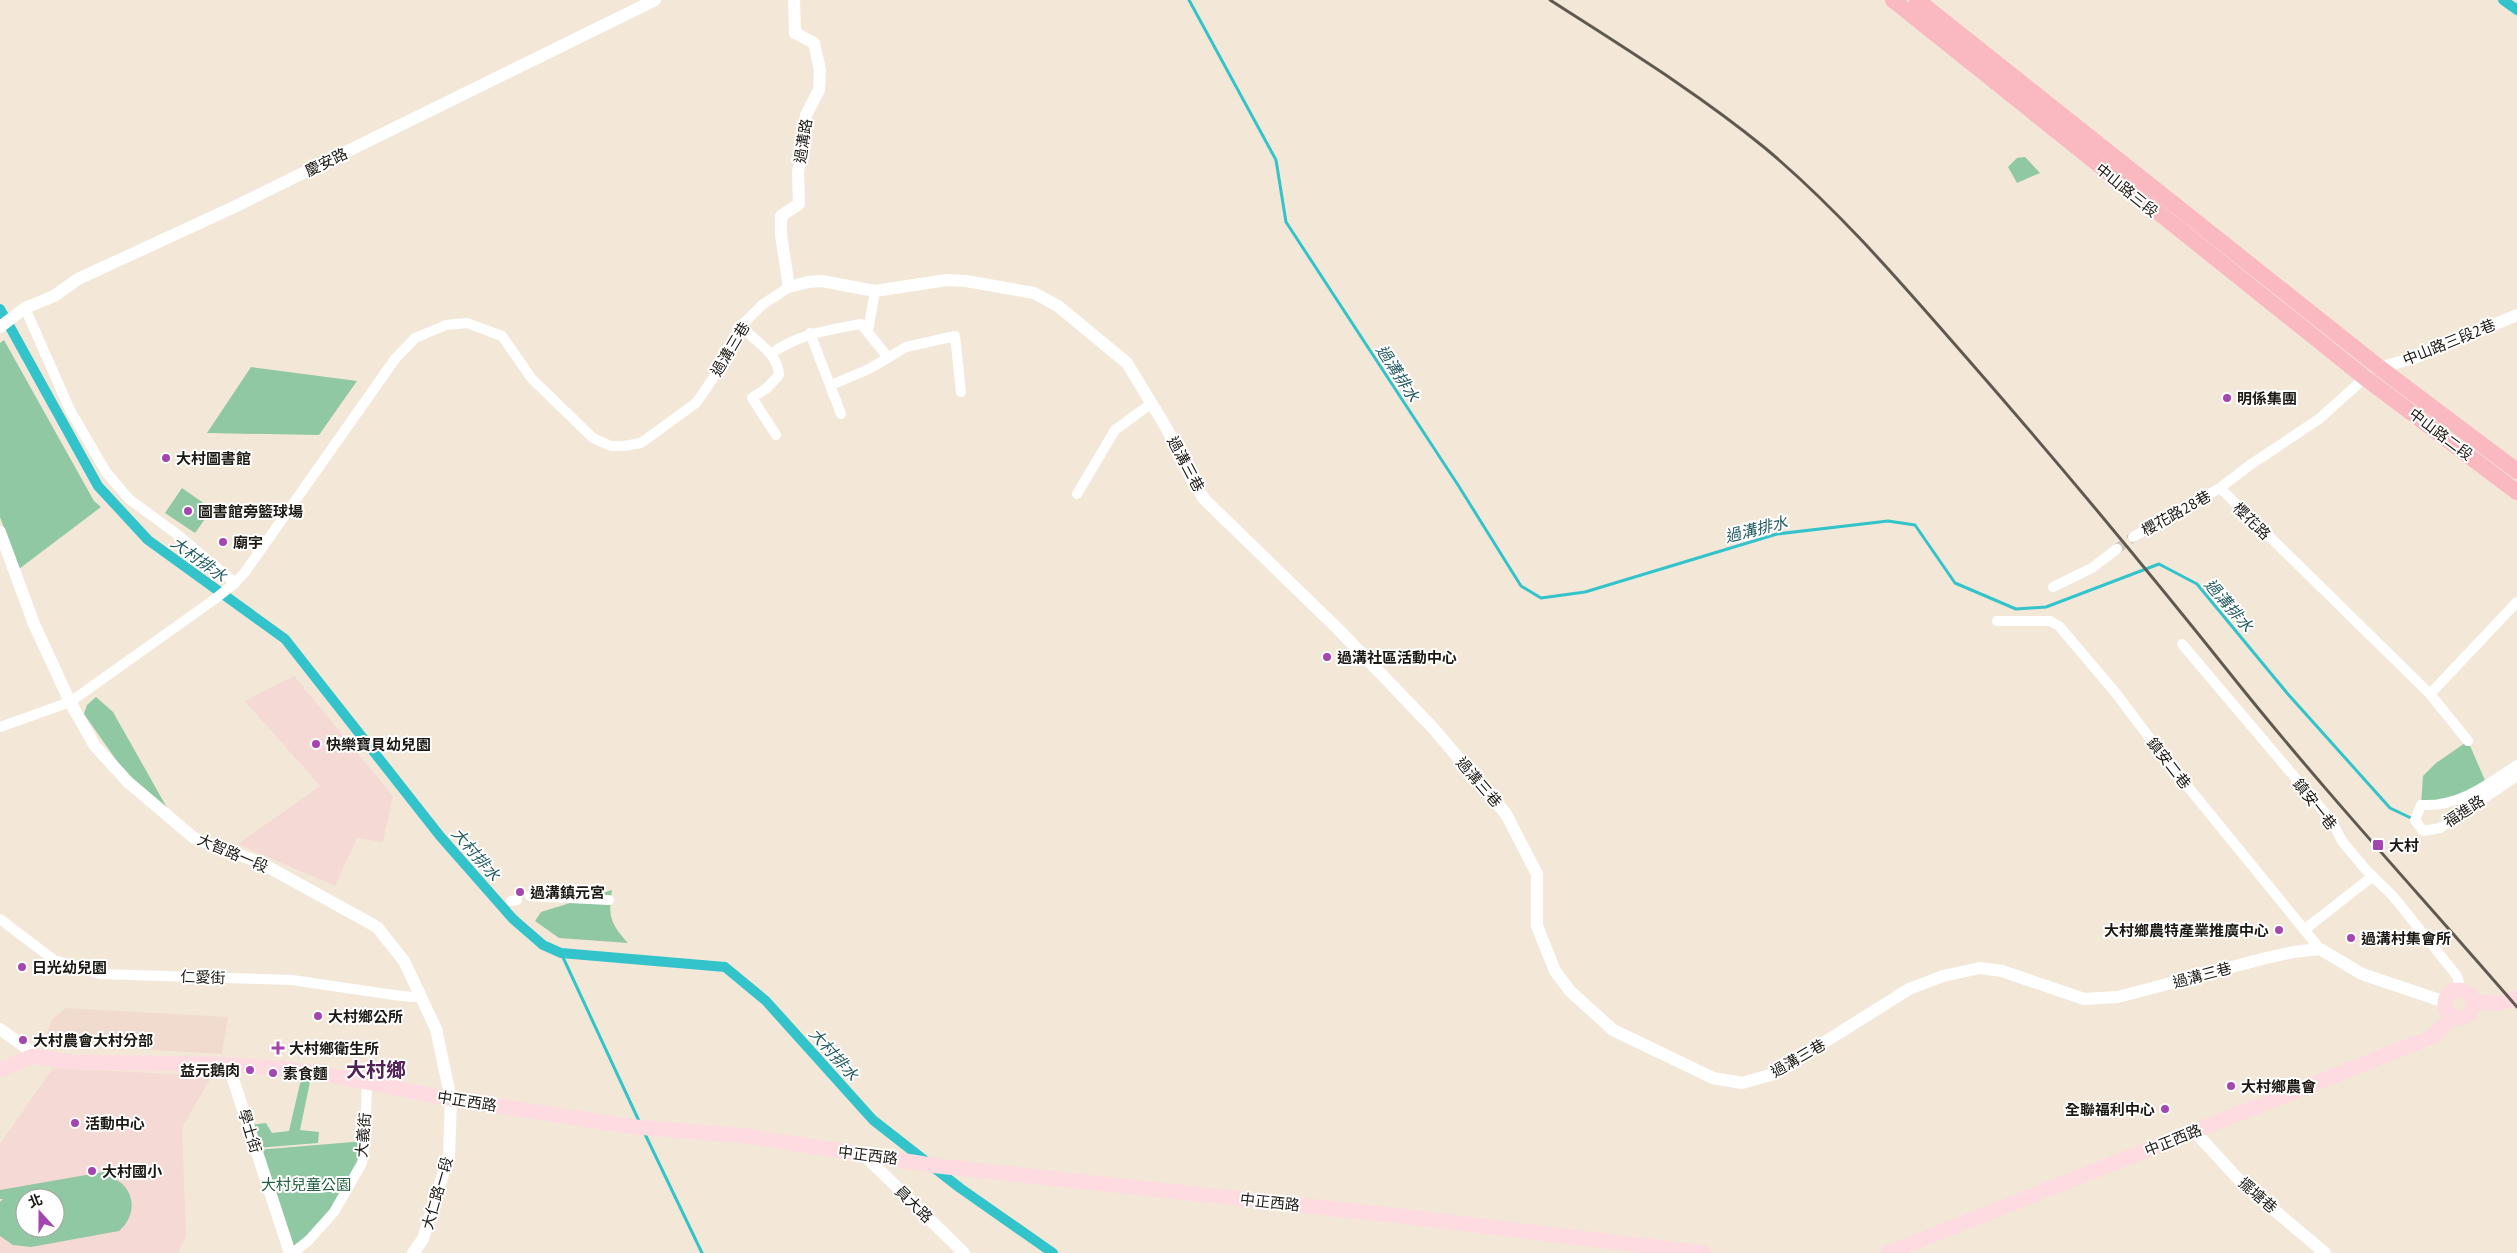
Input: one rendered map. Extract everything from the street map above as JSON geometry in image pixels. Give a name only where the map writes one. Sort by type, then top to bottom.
[{"type":"main road","name":"中山路三段","points":[[1893,0],[2364,377]]},
{"type":"main road","name":"中山路三段","points":[[1917,0],[2380,368]]},
{"type":"main road","name":"中山路二段","points":[[2380,368],[2517,471]]},
{"type":"main road","name":"中山路二段","points":[[2364,377],[2517,492]]},
{"type":"main road","points":[[2452,1017],[2446,1010],[2445,1002],[2453,991],[2461,990],[2469,994],[2474,1002],[2500,1004],[2517,998]]},
{"type":"main road","name":"中正西路","points":[[1888,1253],[2434,1036],[2452,1017],[2466,1017],[2472,1010],[2474,1002]]},
{"type":"main road","points":[[0,1070],[34,1056]]},
{"type":"main road","name":"中正西路","points":[[34,1056],[71,1062],[232,1065],[313,1073],[451,1099],[636,1127],[746,1136],[864,1156],[1704,1253]]},
{"type":"street","name":"慶安路","points":[[2,326],[21,311],[54,296],[78,279],[232,208],[655,0]]},
{"type":"street","name":"過溝路","points":[[789,287],[781,235],[781,216],[798,204],[798,173],[806,116],[819,90],[820,70],[814,43],[795,33],[794,0]]},
{"type":"street","name":"過溝三巷","points":[[235,583],[246,572],[395,359],[414,338],[430,330],[446,325],[467,323],[502,336],[532,379],[593,438],[611,446],[641,443],[696,402],[711,381],[741,326],[762,305],[789,287],[808,282],[822,281],[875,291],[947,280],[966,281],[1034,293],[1058,306],[1127,363],[1152,403],[1204,500],[1338,629],[1434,728],[1506,814],[1536,874],[1537,926],[1555,972],[1570,991],[1613,1030],[1713,1078],[1742,1084],[1774,1074],[1909,990],[1943,976],[1980,968],[2002,971],[2084,999],[2118,997],[2266,958],[2320,949]]},
{"type":"street","points":[[868,331],[875,291]]},
{"type":"street","points":[[0,727],[39,715],[70,702],[235,583],[178,535],[129,499],[106,472],[70,410],[21,311]]},
{"type":"street","name":"中山路三段2巷","points":[[2380,368],[2419,356],[2517,315]]},
{"type":"street","points":[[772,353],[787,343],[810,333],[861,324],[887,356]]},
{"type":"street","points":[[741,326],[772,353],[779,365],[779,375],[767,388],[752,398],[776,435]]},
{"type":"street","points":[[810,333],[841,414]]},
{"type":"street","points":[[831,385],[868,369],[887,356],[906,347],[954,336],[961,392]]},
{"type":"street","name":"櫻花路","points":[[2380,368],[2364,377],[2319,419],[2250,465],[2220,488],[2430,694],[2468,742]]},
{"type":"street","points":[[1077,494],[1115,430],[1152,403]]},
{"type":"street","name":"櫻花路28巷","points":[[2133,537],[2220,488]]},
{"type":"street","name":"大智路一段","points":[[1,537],[34,624],[70,702],[96,746],[128,782],[194,838],[261,864],[377,927],[404,961],[436,1029],[451,1099]]},
{"type":"street","points":[[2053,587],[2092,568],[2117,549]]},
{"type":"street","points":[[2430,694],[2517,602]]},
{"type":"street","name":"鎮安二巷","points":[[1997,621],[2050,621],[2059,626],[2115,692],[2173,769],[2320,949]]},
{"type":"street","name":"鎮安一巷","points":[[2182,644],[2331,820],[2342,841],[2372,876],[2393,896],[2458,976],[2461,990]]},
{"type":"street","name":"福進路","points":[[2517,765],[2464,798],[2437,806],[2421,805],[2415,820],[2423,830],[2440,828],[2517,776]]},
{"type":"street","points":[[2304,930],[2372,876]]},
{"type":"street","points":[[530,896],[609,900]]},
{"type":"street","name":"仁愛街","points":[[0,919],[54,960],[100,974],[292,980],[413,998],[421,996]]},
{"type":"street","points":[[2320,949],[2362,974],[2445,1002]]},
{"type":"street","points":[[0,1029],[34,1056]]},
{"type":"street","name":"學士街","points":[[232,1065],[232,1076],[291,1253]]},
{"type":"street","name":"大義街","points":[[291,1253],[309,1240],[334,1212],[362,1162],[366,1141],[366,1082]]},
{"type":"street","name":"大仁路一段","points":[[414,1253],[423,1239],[442,1186],[449,1155],[451,1099]]},
{"type":"street","name":"擺塘巷","points":[[2194,1132],[2241,1182],[2325,1253]]},
{"type":"street","name":"員大路","points":[[864,1156],[964,1253]]},
{"type":"shaded area","name":"快樂寶貝幼兒園","points":[[294,676],[393,796],[383,842],[357,838],[335,886],[238,844],[320,786],[245,701]]},
{"type":"shaded area","points":[[66,1008],[228,1017],[222,1054],[84,1046],[47,1048],[47,1033],[52,1019]]},
{"type":"shaded area","name":"大村國小","points":[[53,1068],[212,1076],[182,1127],[186,1236],[178,1253],[0,1253],[0,1144]]},
{"type":"green space","points":[[2025,157],[2040,173],[2017,183],[2008,167],[2017,158]]},
{"type":"green space","points":[[4,340],[94,501],[101,507],[19,569],[0,517],[0,343]]},
{"type":"green space","points":[[251,367],[357,381],[319,435],[207,433]]},
{"type":"green space","name":"圖書館旁籃球場","points":[[182,488],[212,509],[195,533],[165,513]]},
{"type":"green space","points":[[96,697],[113,712],[170,813],[131,781],[84,714],[87,705]]},
{"type":"green space","points":[[2468,741],[2487,785],[2437,806],[2421,805],[2423,776],[2436,763]]},
{"type":"green space","points":[[612,890],[610,906],[612,919],[617,930],[628,943],[559,938],[535,921],[541,912]]},
{"type":"green space","points":[[302,1075],[311,1077],[300,1130],[319,1132],[318,1143],[257,1148],[250,1125],[266,1123],[272,1133],[289,1131]]},
{"type":"green space","name":"大村兒童公園","points":[[365,1141],[362,1163],[334,1212],[293,1253],[256,1150]]},
{"type":"green space","points":[[132,1167],[133,1175],[115,1179],[127,1190],[132,1204],[129,1218],[119,1231],[31,1247],[13,1245],[0,1236],[0,1202],[3,1199],[0,1199],[0,1190]]},
{"type":"waterway","name":"過溝排水","points":[[1189,0],[1276,160],[1286,222],[1458,485],[1521,586],[1541,598],[1585,592],[1777,534],[1888,521],[1915,525],[1955,583],[2016,609],[2046,607],[2159,564],[2197,584],[2287,693],[2390,808],[2413,819]]},
{"type":"waterway","points":[[2503,0],[2517,10]]},
{"type":"waterway","name":"大村排水","points":[[0,309],[98,486],[148,540],[285,639],[440,836],[513,919],[543,945],[561,953],[725,967],[766,1001],[873,1120],[960,1188],[1053,1253]]},
{"type":"waterway","points":[[561,953],[639,1121]]},
{"type":"waterway","points":[[644,1132],[702,1253]]},
{"type":"tunnel","points":[[2117,549],[2133,537]]},
{"type":"railway","points":[[1550,0],[1660,71],[1740,128],[1819,197],[1869,248],[2033,435],[2134,555],[2266,718],[2517,1007]]},
{"type":"place","name":"明係集團","points":[[2227,398]]},
{"type":"place","name":"大村圖書館","points":[[166,458]]},
{"type":"place","name":"圖書館旁籃球場","points":[[188,511]]},
{"type":"place","name":"廟宇","points":[[223,542]]},
{"type":"place","name":"過溝社區活動中心","points":[[1327,657]]},
{"type":"place","name":"快樂寶貝幼兒園","points":[[316,744]]},
{"type":"place","name":"大村","points":[[2378,845]]},
{"type":"place","name":"過溝鎮元宮","points":[[520,892]]},
{"type":"place","name":"大村鄉農特產業推廣中心","points":[[2279,930]]},
{"type":"place","name":"過溝村集會所","points":[[2351,938]]},
{"type":"place","name":"日光幼兒園","points":[[22,967]]},
{"type":"place","name":"大村鄉公所","points":[[318,1016]]},
{"type":"place","name":"大村農會大村分部","points":[[23,1040]]},
{"type":"place","name":"大村鄉衛生所","points":[[278,1048]]},
{"type":"place","name":"益元鵝肉","points":[[250,1070]]},
{"type":"place","name":"素食麵","points":[[273,1073]]},
{"type":"place","name":"大村鄉農會","points":[[2231,1086]]},
{"type":"place","name":"全聯福利中心","points":[[2165,1109]]},
{"type":"place","name":"活動中心","points":[[75,1123]]},
{"type":"place","name":"大村國小","points":[[92,1171]]},
{"type":"district","name":"大村鄉","points":[[376,1070]]}]
